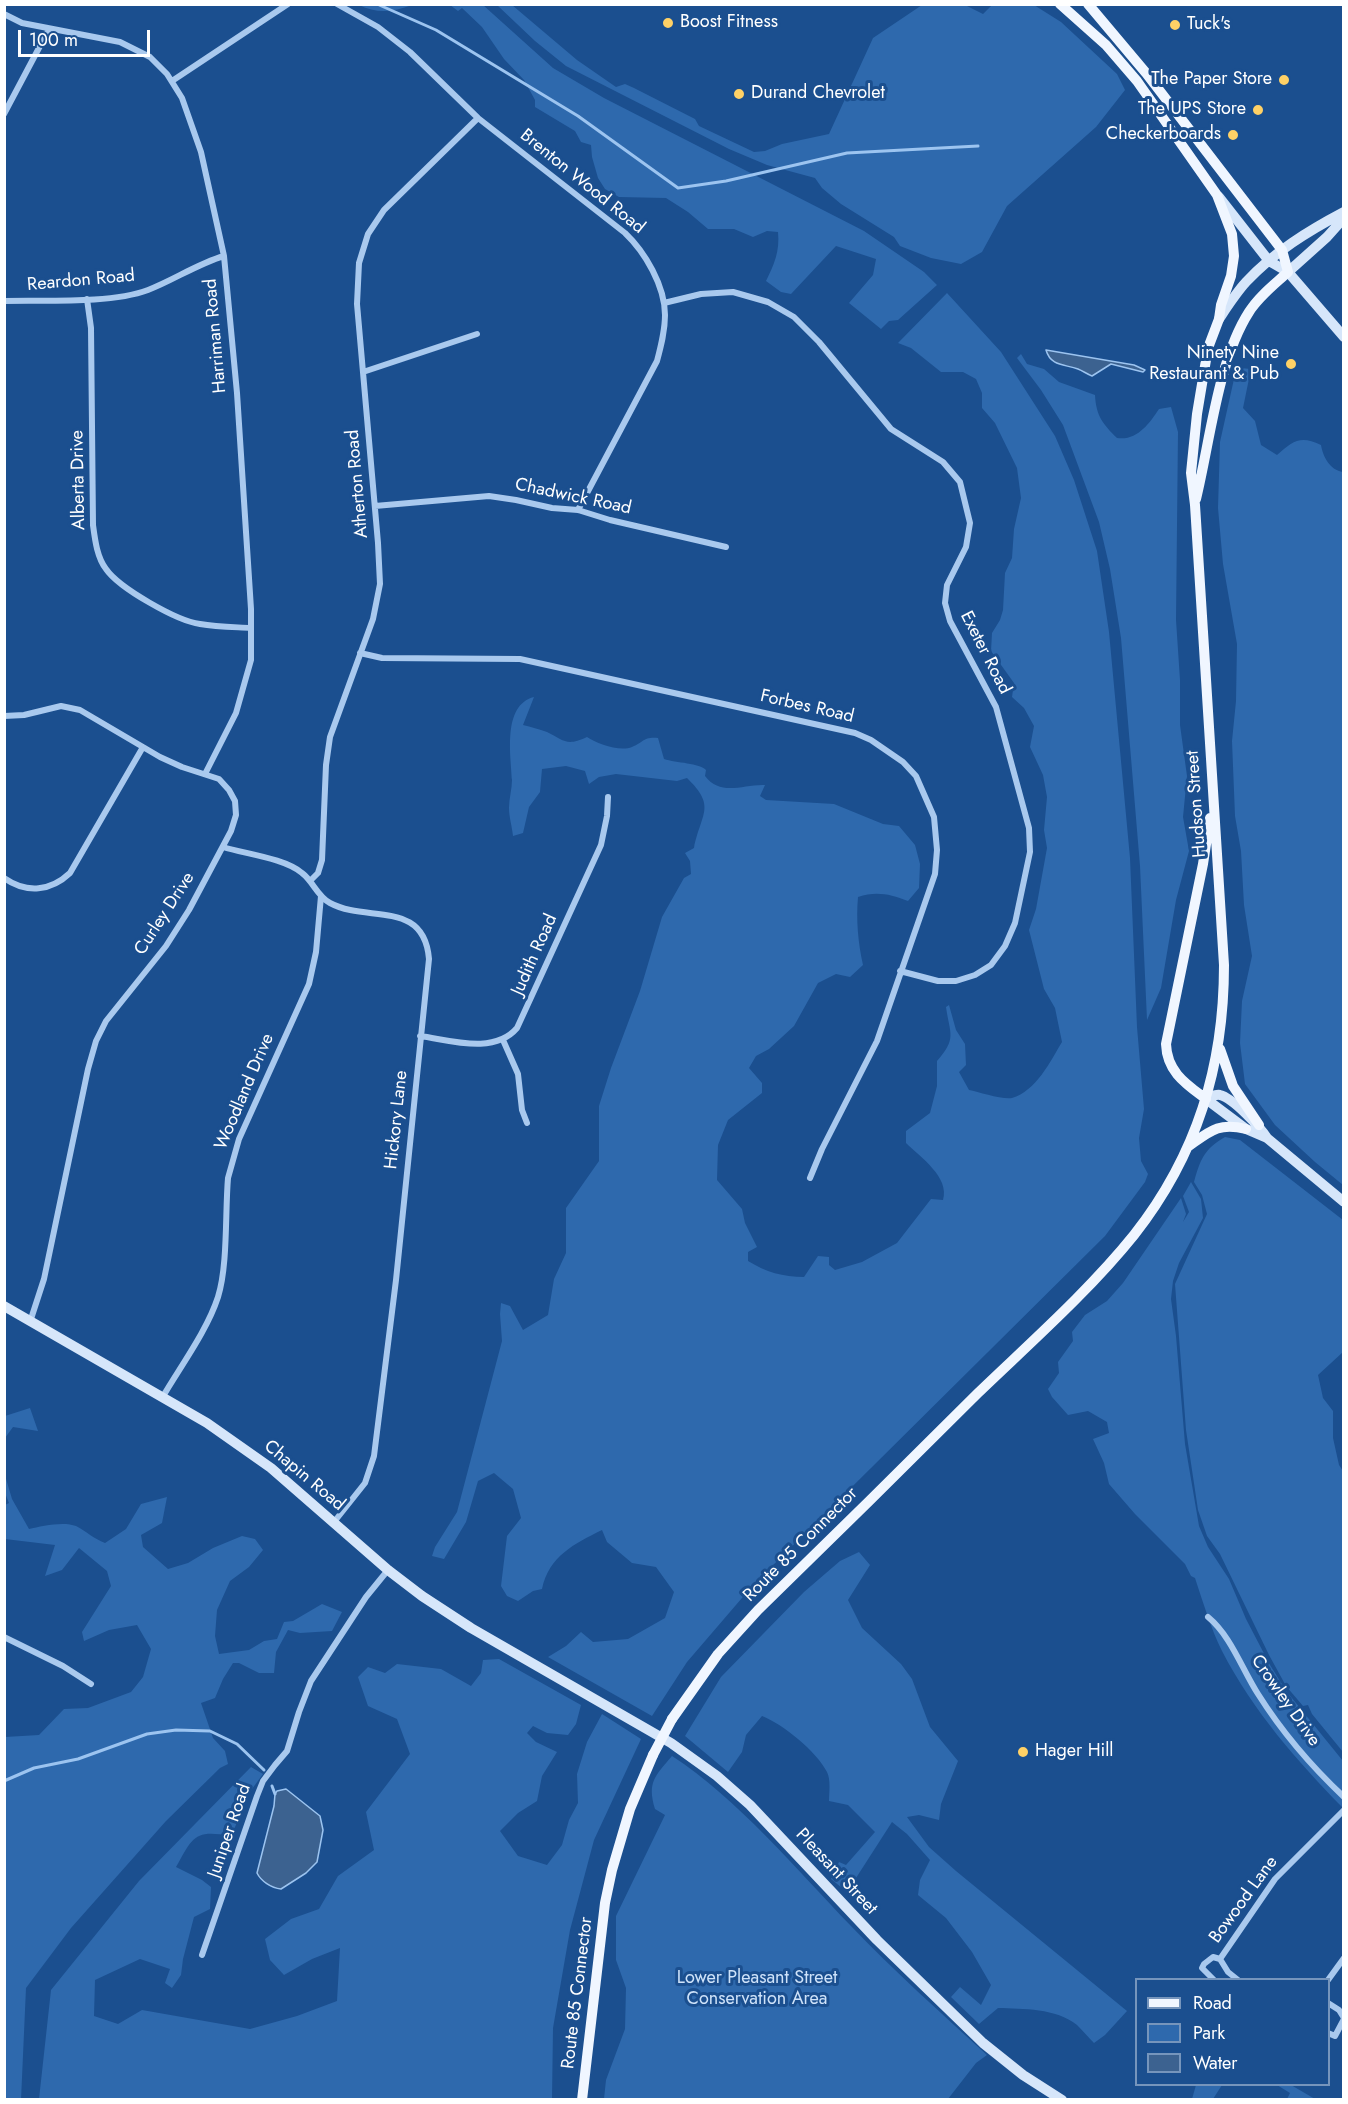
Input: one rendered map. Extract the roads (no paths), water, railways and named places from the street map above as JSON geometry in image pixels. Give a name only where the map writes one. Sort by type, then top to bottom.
[{"type":"main road","points":[[1060,4],[1124,64],[1217,195],[1232,234],[1234,256],[1219,320]]},
{"type":"main road","points":[[1088,4],[1146,73],[1282,250],[1288,272]]},
{"type":"main road","name":"Hudson Street","points":[[1195,505],[1218,395],[1235,339],[1251,309],[1288,272]]},
{"type":"main road","name":"Hudson Street","points":[[1206,1100],[1219,1043],[1224,965],[1195,505],[1191,473],[1194,432],[1208,348],[1219,320]]},
{"type":"main road","points":[[1206,1100],[1177,1076],[1169,1064],[1166,1044],[1203,864],[1212,779]]},
{"type":"main road","points":[[1219,1043],[1233,1086],[1259,1125]]},
{"type":"main road","name":"Route 85 Connector","points":[[582,2100],[610,1879],[630,1809],[653,1755],[672,1719],[706,1670],[743,1626],[1120,1251],[1155,1205],[1188,1146],[1206,1100]]},
{"type":"main road","points":[[1188,1146],[1217,1128],[1230,1126],[1246,1129]]},
{"type":"street","points":[[172,81],[288,4]]},
{"type":"street","name":"Brenton Wood Road","points":[[338,4],[378,27],[410,52],[478,118],[603,214],[639,246],[650,264],[664,303],[664,327],[657,361],[578,510]]},
{"type":"street","name":"Harriman Road","points":[[4,14],[22,23],[110,39],[130,46],[150,57],[172,81],[182,98],[201,152],[224,256],[237,393],[251,628],[251,660],[242,696],[227,732],[205,774]]},
{"type":"street","points":[[4,114],[49,29]]},
{"type":"street","name":"Atherton Road","points":[[310,881],[318,873],[322,860],[326,765],[330,737],[378,595],[380,572],[363,372],[357,282],[358,263],[368,234],[391,202],[478,118]]},
{"type":"street","points":[[1217,195],[1269,261],[1288,272],[1344,337]]},
{"type":"street","name":"Hudson Street","points":[[1219,320],[1246,282],[1269,261],[1297,238],[1344,212]]},
{"type":"street","points":[[1288,272],[1327,237],[1344,218]]},
{"type":"street","name":"Reardon Road","points":[[4,301],[127,296],[147,290],[203,262],[224,256]]},
{"type":"street","name":"Exeter Road","points":[[664,303],[701,294],[733,292],[768,302],[794,317],[819,342],[891,429],[943,462],[960,482],[970,523],[966,547],[948,585],[945,603],[950,621],[996,707],[1029,828],[1030,852],[1015,923],[1005,946],[991,965],[975,975],[956,981],[938,981],[900,971]]},
{"type":"street","name":"Alberta Drive","points":[[87,298],[91,339],[93,525],[96,545],[105,568],[113,578],[150,603],[183,619],[199,624],[251,628]]},
{"type":"street","points":[[363,372],[477,334]]},
{"type":"street","name":"Chadwick Road","points":[[375,506],[489,496],[552,508],[578,510],[610,520],[726,547]]},
{"type":"street","name":"Forbes Road","points":[[360,653],[382,658],[520,659],[839,728],[871,740],[903,762],[916,776],[934,817],[935,874],[877,1041],[822,1149],[810,1178]]},
{"type":"street","name":"Curley Drive","points":[[4,716],[24,715],[61,706],[80,710],[182,767],[205,774],[225,784],[235,801],[236,815],[223,847],[174,934],[112,1012],[96,1041],[88,1069],[44,1279],[30,1322]]},
{"type":"street","points":[[4,878],[33,889],[47,888],[61,882],[70,873],[143,747]]},
{"type":"street","name":"Judith Road","points":[[503,1040],[511,1035],[523,1018],[601,845],[608,816],[608,797]]},
{"type":"street","name":"Hickory Lane","points":[[223,847],[299,870],[327,902],[344,909],[401,918],[414,924],[423,934],[428,946],[429,959],[394,1291],[374,1456],[365,1483],[334,1522]]},
{"type":"street","name":"Woodland Drive","points":[[162,1398],[206,1323],[217,1298],[222,1273],[230,1165],[239,1139],[309,984],[316,952],[321,896]]},
{"type":"street","points":[[420,1036],[479,1044],[503,1040],[518,1074],[522,1110],[527,1123]]},
{"type":"street","points":[[1267,1138],[1259,1125],[1223,1096],[1213,1096],[1206,1100],[1246,1129],[1267,1138],[1344,1202]]},
{"type":"street","name":"Chapin Road","points":[[4,1306],[207,1424],[256,1457],[388,1570],[455,1618],[572,1686]]},
{"type":"street","name":"Juniper Road","points":[[202,1955],[257,1796],[263,1781],[287,1751],[311,1681],[366,1597],[388,1570]]},
{"type":"street","name":"Crowley Drive","points":[[1208,1617],[1221,1629],[1250,1681],[1278,1723],[1310,1763],[1344,1797]]},
{"type":"street","points":[[4,1637],[63,1666],[91,1684]]},
{"type":"street","name":"Pleasant Street","points":[[572,1686],[680,1749],[750,1805],[870,1932],[983,2043],[1023,2075],[1062,2100]]},
{"type":"street","name":"Bowood Lane","points":[[1212,1978],[1203,1971],[1203,1966],[1210,1958],[1220,1959],[1275,1879],[1344,1810]]},
{"type":"street","points":[[1330,1979],[1344,1958]]},
{"type":"street","points":[[1220,1959],[1233,1978]]},
{"type":"street","points":[[1330,2004],[1339,2010],[1344,2018],[1335,2036],[1330,2034]]},
{"type":"water","points":[[1046,350],[1134,365],[1145,370],[1143,372],[1111,364],[1092,376],[1055,362]]},
{"type":"water","points":[[286,1789],[320,1816],[323,1830],[317,1862],[306,1873],[281,1889],[267,1884],[257,1873],[275,1794],[277,1791]]},
{"type":"waterway","points":[[377,4],[436,30],[578,116],[678,188],[726,181],[847,153],[978,146]]},
{"type":"waterway","points":[[4,1781],[34,1768],[78,1759],[147,1734],[176,1730],[210,1731],[237,1744],[264,1770]]},
{"type":"waterway","points":[[272,1786],[275,1794]]},
{"type":"place","name":"Boost Fitness","points":[[668,23]]},
{"type":"place","name":"Tuck's","points":[[1175,25]]},
{"type":"place","name":"The Paper Store","points":[[1284,80]]},
{"type":"place","name":"Durand Chevrolet","points":[[739,94]]},
{"type":"place","name":"The UPS Store","points":[[1258,110]]},
{"type":"place","name":"Checkerboards","points":[[1233,135]]},
{"type":"place","name":"Ninety Nine Restaurant & Pub","points":[[1291,364]]},
{"type":"place","name":"Hager Hill","points":[[1023,1752]]},
{"type":"park label","name":"Lower Pleasant Street Conservation Area","points":[[757,1989]]}]
